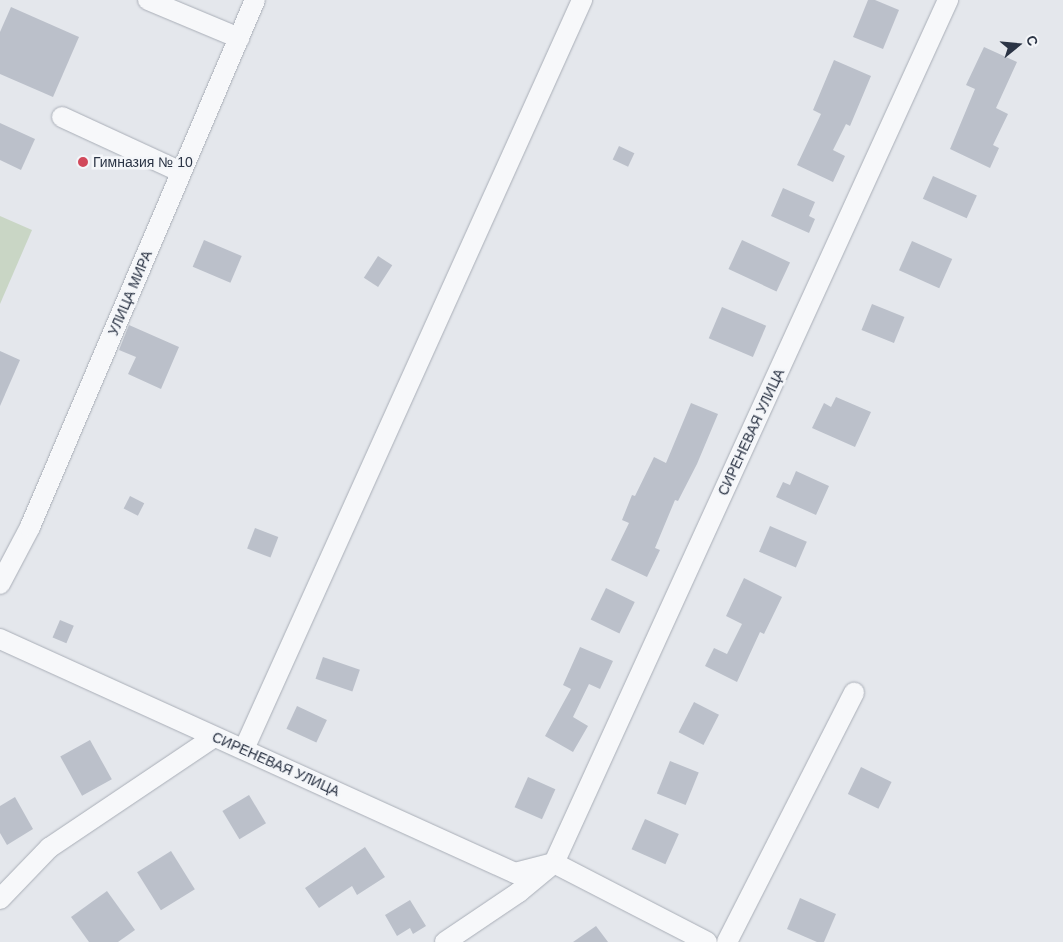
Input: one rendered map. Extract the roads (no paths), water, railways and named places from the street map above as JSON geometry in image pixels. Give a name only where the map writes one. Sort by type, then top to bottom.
[{"type":"street","points":[[148,0],[239,38]]},
{"type":"street","name":"УЛИЦА МИРА","points":[[0,584],[30,526],[255,0]]},
{"type":"street","points":[[244,749],[582,0]]},
{"type":"street","name":"СИРЕНЕВАЯ УЛИЦА","points":[[445,942],[519,892],[554,863],[948,0]]},
{"type":"street","points":[[62,117],[181,172]]},
{"type":"street","name":"СИРЕНЕВАЯ УЛИЦА","points":[[0,639],[515,873],[554,863]]},
{"type":"street","points":[[727,942],[854,693]]},
{"type":"street","points":[[0,899],[49,848],[214,736]]},
{"type":"street","points":[[554,863],[707,942]]},
{"type":"place","name":"Гимназия № 10","points":[[83,162]]}]
